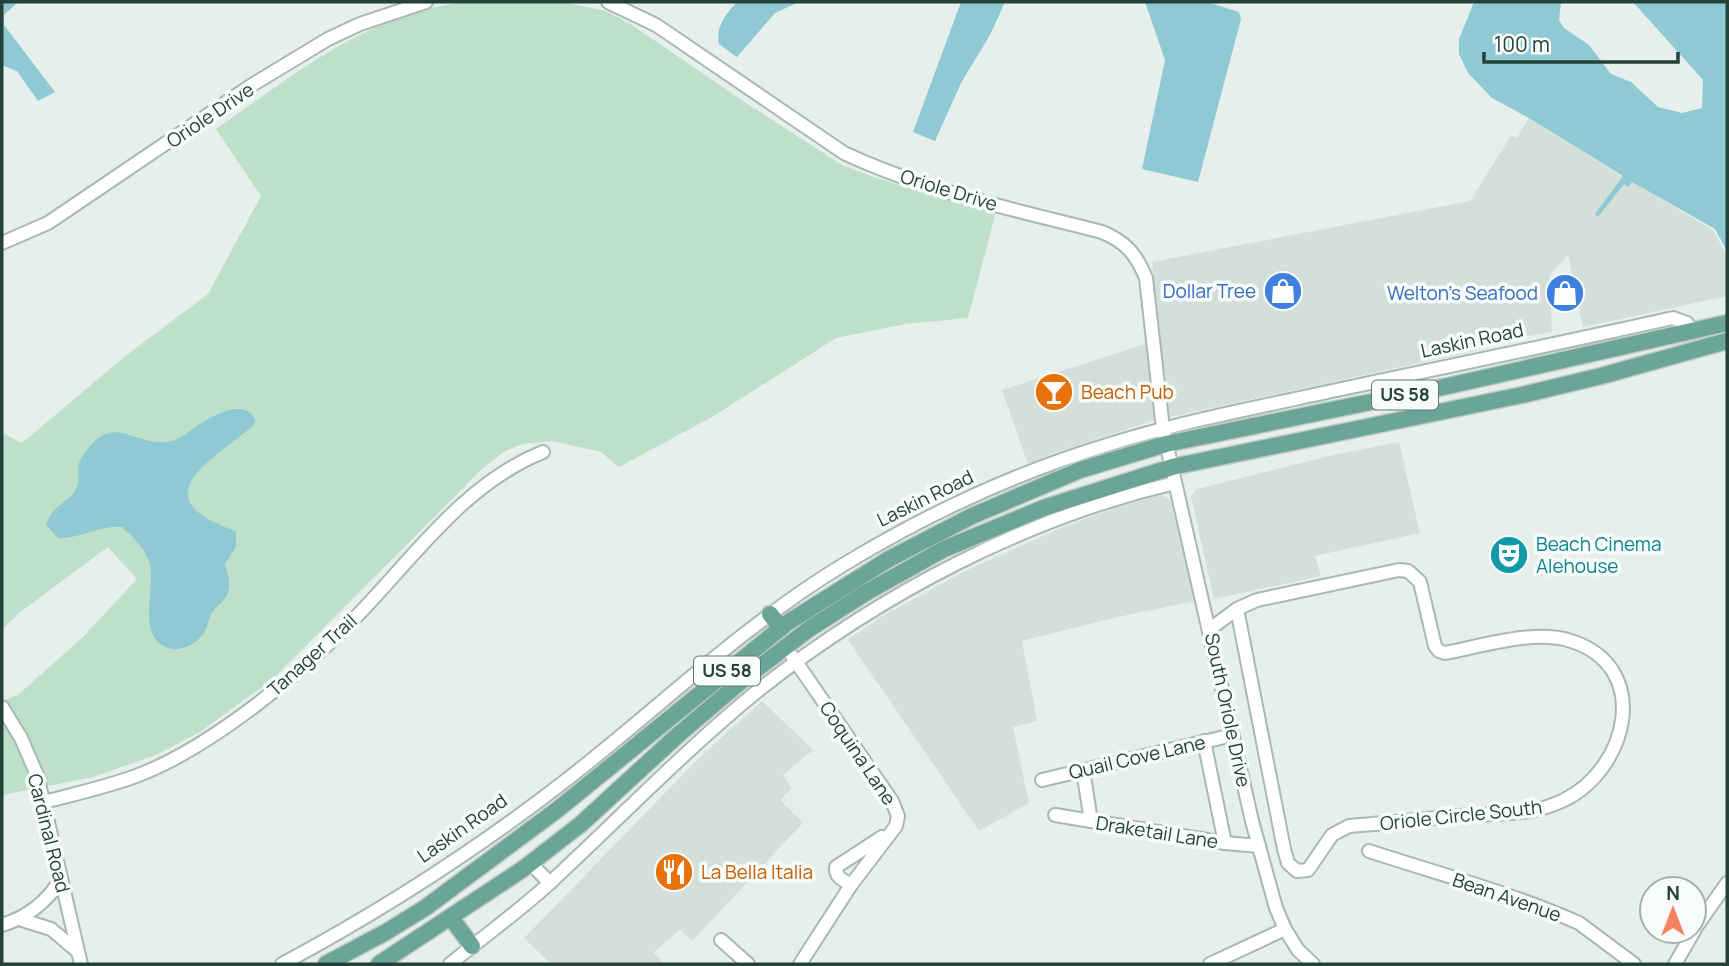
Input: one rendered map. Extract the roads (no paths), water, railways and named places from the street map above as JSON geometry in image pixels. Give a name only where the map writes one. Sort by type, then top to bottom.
[{"type":"main road","name":"Laskin Road","points":[[324,964],[425,908],[557,810],[781,628],[879,565],[972,516],[1165,437],[1516,371],[1727,323]]},
{"type":"main road","name":"US 58","points":[[379,964],[451,918],[582,824],[679,734],[786,647],[867,592],[944,549],[1046,507],[1601,376],[1727,341]]},
{"type":"main road","points":[[1516,371],[1522,395]]},
{"type":"main road","points":[[769,614],[781,628]]},
{"type":"main road","points":[[451,918],[472,946]]},
{"type":"street","name":"Oriole Drive","points":[[2,243],[48,223],[252,85],[328,39],[360,24],[426,2]]},
{"type":"street","name":"Oriole Drive","points":[[608,2],[656,25],[844,153],[875,168],[945,190],[1102,232],[1128,247],[1135,254],[1146,278],[1165,437]]},
{"type":"street","name":"Laskin Road","points":[[282,964],[313,948],[445,867],[564,782],[741,634],[846,564],[925,519],[1057,461],[1107,444],[1165,437],[1512,353],[1673,318],[1687,323],[1693,331]]},
{"type":"street","points":[[1512,353],[1516,371]]},
{"type":"street","name":"South Oriole Drive","points":[[1165,437],[1259,846],[1276,908],[1284,929],[1298,950],[1313,964]]},
{"type":"street","name":"Tanager Trail","points":[[44,802],[146,772],[236,719],[315,656],[354,619],[430,536],[473,494],[509,468],[543,452]]},
{"type":"street","points":[[450,964],[550,883],[645,792],[757,692],[796,662],[899,595],[974,556],[1069,515],[1174,475]]},
{"type":"street","name":"Oriole Circle South","points":[[1210,629],[1237,608],[1257,600],[1347,579],[1399,570],[1408,571],[1420,582],[1435,646],[1439,651],[1446,653],[1544,636],[1573,641],[1598,654],[1609,666],[1620,687],[1624,716],[1620,731],[1602,768],[1590,783],[1563,801],[1524,812],[1349,827],[1332,835],[1308,870],[1297,871],[1288,863],[1284,849],[1237,608]]},
{"type":"street","name":"Coquina Lane","points":[[786,647],[896,808],[898,816],[892,832],[851,885],[800,964]]},
{"type":"street","name":"Cardinal Road","points":[[2,708],[21,738],[32,763],[44,802],[81,964]]},
{"type":"street","name":"Quail Cove Lane","points":[[1042,780],[1233,735]]},
{"type":"street","points":[[1204,741],[1225,843]]},
{"type":"street","points":[[1083,770],[1091,821]]},
{"type":"street","name":"Draketail Lane","points":[[1055,815],[1225,843],[1259,846]]},
{"type":"street","points":[[851,885],[839,878],[836,867],[892,832]]},
{"type":"street","name":"Bean Avenue","points":[[1368,851],[1538,906],[1570,919],[1634,964]]},
{"type":"street","points":[[530,863],[550,883]]},
{"type":"street","points":[[2,925],[19,919],[43,902],[61,878]]},
{"type":"street","points":[[1708,911],[1727,883]]},
{"type":"street","points":[[19,919],[51,929],[77,951]]},
{"type":"street","points":[[1210,964],[1284,929]]},
{"type":"street","points":[[721,940],[748,964]]},
{"type":"street","points":[[1675,964],[1686,945]]},
{"type":"street","points":[[313,948],[324,964]]},
{"type":"water","points":[[2,2],[18,2],[4,15],[4,25],[55,92],[38,101],[17,71],[2,65]]},
{"type":"water","points":[[737,2],[799,2],[775,13],[737,57],[719,44],[718,38],[722,21]]},
{"type":"water","points":[[961,2],[1005,2],[990,35],[961,83],[935,141],[913,132]]},
{"type":"water","points":[[1145,2],[1207,2],[1239,12],[1241,19],[1198,182],[1142,169],[1165,60]]},
{"type":"water","points":[[1474,2],[1561,2],[1559,20],[1564,28],[1589,45],[1611,74],[1631,82],[1658,107],[1682,113],[1702,108],[1703,80],[1633,2],[1727,2],[1727,251],[1715,229],[1632,182],[1628,187],[1624,184],[1598,217],[1595,214],[1623,176],[1492,98],[1468,73],[1459,54],[1459,39]]},
{"type":"water","points":[[234,409],[249,412],[255,420],[254,425],[204,466],[192,479],[188,492],[192,506],[207,518],[236,531],[236,547],[225,564],[229,580],[228,591],[210,616],[201,636],[185,648],[172,649],[159,643],[153,636],[149,617],[150,565],[143,549],[131,535],[122,527],[114,527],[58,538],[46,525],[53,512],[74,493],[82,457],[93,442],[104,435],[115,432],[146,440],[172,441],[211,417]]},
{"type":"place","name":"Dollar Tree","points":[[1283,291]]},
{"type":"place","name":"Welton’s Seafood","points":[[1565,293]]},
{"type":"place","name":"Beach Pub","points":[[1054,392]]},
{"type":"place","name":"Beach Cinema Alehouse","points":[[1509,555]]},
{"type":"place","name":"La Bella Italia","points":[[674,872]]}]
